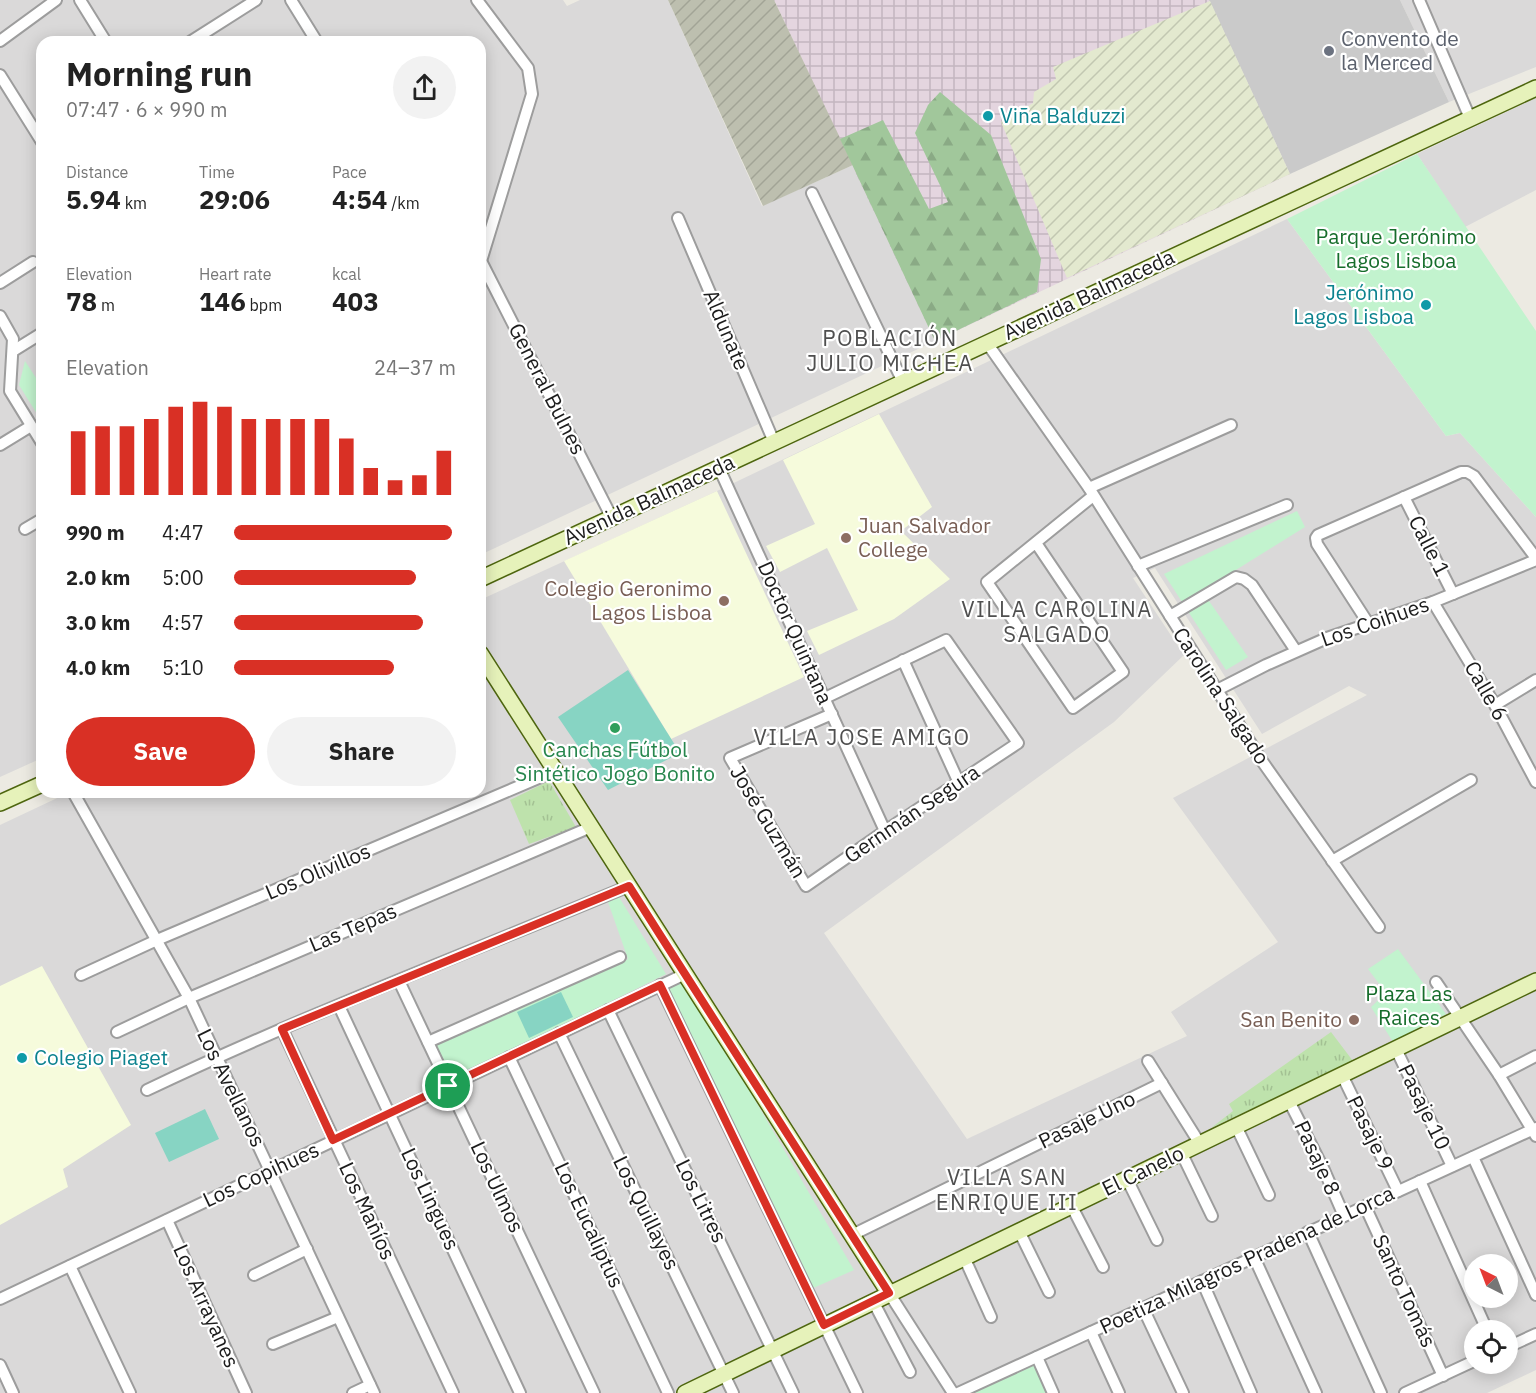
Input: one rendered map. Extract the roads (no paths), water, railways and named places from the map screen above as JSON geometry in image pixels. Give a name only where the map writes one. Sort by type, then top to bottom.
[{"type":"street","points":[[0,41],[56,0]]},
{"type":"street","points":[[80,0],[102,36]]},
{"type":"street","points":[[199,36],[256,0]]},
{"type":"street","points":[[291,0],[314,36]]},
{"type":"street","points":[[477,0],[528,68],[532,94],[486,242]]},
{"type":"street","points":[[1419,0],[1470,118]]},
{"type":"street","points":[[0,75],[36,132]]},
{"type":"street","name":"Avenida Balmaceda","points":[[486,576],[1536,88]]},
{"type":"street","points":[[812,193],[903,382]]},
{"type":"street","name":"Aldunate","points":[[678,218],[774,442]]},
{"type":"street","points":[[0,283],[33,261]]},
{"type":"street","name":"General Bulnes","points":[[486,273],[612,518]]},
{"type":"street","points":[[0,316],[13,339],[10,391],[36,428],[0,445]]},
{"type":"street","points":[[13,351],[36,337]]},
{"type":"street","name":"Carolina Salgado","points":[[987,344],[1091,492],[1262,761],[1379,927]]},
{"type":"street","points":[[1036,543],[1123,672],[1073,708],[987,582],[1036,543],[1091,492],[1231,425]]},
{"type":"street","name":"Doctor Quintana","points":[[720,468],[885,831]]},
{"type":"street","points":[[1368,623],[1317,544],[1316,538],[1318,535],[1461,472],[1474,476],[1536,559]]},
{"type":"street","name":"Calle 1","points":[[1404,497],[1453,594]]},
{"type":"street","points":[[1138,566],[1287,505]]},
{"type":"street","points":[[25,529],[36,523]]},
{"type":"street","name":"Los Coihues","points":[[1217,690],[1296,651],[1368,623],[1433,603],[1536,559]]},
{"type":"street","points":[[1170,616],[1236,577],[1244,579],[1252,585],[1296,651]]},
{"type":"street","name":"Calle 6","points":[[1433,603],[1531,761],[1536,782]]},
{"type":"street","name":"Gernmán Segura","points":[[806,886],[1018,743],[946,640],[903,660]]},
{"type":"street","points":[[825,698],[903,660],[959,783]]},
{"type":"street","points":[[486,662],[953,1393]]},
{"type":"street","points":[[1495,705],[1536,680]]},
{"type":"street","name":"José Guzmán","points":[[806,886],[730,758],[832,714]]},
{"type":"street","name":"Los Olivillos","points":[[81,975],[157,940],[555,771]]},
{"type":"street","points":[[1332,861],[1470,780]]},
{"type":"street","points":[[0,803],[36,786]]},
{"type":"street","name":"Los Avellanos","points":[[76,798],[189,998],[372,1389]]},
{"type":"street","name":"Las Tepas","points":[[117,1032],[189,998],[591,826]]},
{"type":"street","points":[[147,1090],[282,1029],[629,886]]},
{"type":"street","points":[[428,1042],[620,957]]},
{"type":"street","name":"Los Copihues","points":[[0,1299],[685,974]]},
{"type":"street","name":"Los Ulmos","points":[[399,981],[594,1393]]},
{"type":"street","name":"El Canelo","points":[[685,1393],[1536,981]]},
{"type":"street","points":[[1436,982],[1535,1131]]},
{"type":"street","points":[[660,985],[857,1393]]},
{"type":"street","name":"Los Lingues","points":[[339,1006],[520,1393]]},
{"type":"street","name":"Los Litres","points":[[608,1010],[793,1393]]},
{"type":"street","name":"Los Mañíos","points":[[282,1029],[453,1393]]},
{"type":"street","name":"Los Quillayes","points":[[559,1033],[732,1393]]},
{"type":"street","name":"Pasaje 10","points":[[1396,1049],[1452,1166]]},
{"type":"street","points":[[1499,1075],[1536,1056]]},
{"type":"street","name":"Los Eucaliptus","points":[[509,1057],[668,1393]]},
{"type":"street","points":[[1148,1061],[1162,1083]]},
{"type":"street","name":"Pasaje 9","points":[[1342,1075],[1398,1191]]},
{"type":"street","name":"Pasaje Uno","points":[[852,1235],[1162,1083],[1200,1144]]},
{"type":"street","name":"Pasaje 8","points":[[1289,1101],[1324,1170],[1344,1216]]},
{"type":"street","points":[[1236,1126],[1269,1195]]},
{"type":"street","name":"Poetiza Milagros Pradena de Lorca","points":[[958,1393],[1452,1166],[1535,1131]]},
{"type":"street","points":[[1182,1152],[1212,1216]]},
{"type":"street","points":[[1473,1157],[1536,1295]]},
{"type":"street","points":[[1127,1179],[1157,1240]]},
{"type":"street","points":[[1420,1181],[1483,1320]]},
{"type":"street","points":[[1071,1205],[1103,1267]]},
{"type":"street","name":"Santo Tomás","points":[[1365,1206],[1443,1376]]},
{"type":"street","name":"Los Arrayanes","points":[[167,1220],[246,1393]]},
{"type":"street","points":[[1019,1231],[1049,1292]]},
{"type":"street","points":[[1308,1232],[1381,1393]]},
{"type":"street","points":[[254,1275],[307,1249]]},
{"type":"street","points":[[964,1257],[991,1317]]},
{"type":"street","points":[[1254,1257],[1316,1393]]},
{"type":"street","points":[[70,1266],[130,1393]]},
{"type":"street","points":[[1202,1281],[1251,1393]]},
{"type":"street","points":[[873,1301],[910,1372]]},
{"type":"street","points":[[1143,1308],[1183,1393]]},
{"type":"street","points":[[273,1344],[338,1317]]},
{"type":"street","points":[[1091,1332],[1119,1393]]},
{"type":"street","points":[[1518,1342],[1536,1334]]},
{"type":"street","points":[[1037,1357],[1053,1393]]},
{"type":"street","points":[[0,1365],[13,1393]]},
{"type":"street","points":[[1405,1393],[1464,1367]]},
{"type":"street","points":[[353,1393],[372,1389]]},
{"type":"place","name":"Convento de la Merced","points":[[1329,51]]},
{"type":"place","name":"Viña Balduzzi","points":[[988,116]]},
{"type":"place","name":"Jerónimo Lagos Lisboa","points":[[1426,305]]},
{"type":"place","name":"Juan Salvador College","points":[[846,538]]},
{"type":"place","name":"Colegio Geronimo Lagos Lisboa","points":[[724,601]]},
{"type":"place","name":"Canchas Fútbol Sintético Jogo Bonito","points":[[615,728]]},
{"type":"place","name":"San Benito","points":[[1354,1020]]},
{"type":"place","name":"Colegio Piaget","points":[[22,1058]]},
{"type":"district","name":"POBLACIÓN JULIO MICHEA","points":[[890,350]]},
{"type":"district","name":"VILLA CAROLINA SALGADO","points":[[1057,622]]},
{"type":"district","name":"VILLA JOSE AMIGO","points":[[862,737]]},
{"type":"district","name":"VILLA SAN ENRIQUE III","points":[[1007,1190]]},
{"type":"park label","name":"Parque Jerónimo Lagos Lisboa","points":[[1396,249]]},
{"type":"park label","name":"Plaza Las Raices","points":[[1409,1006]]}]
